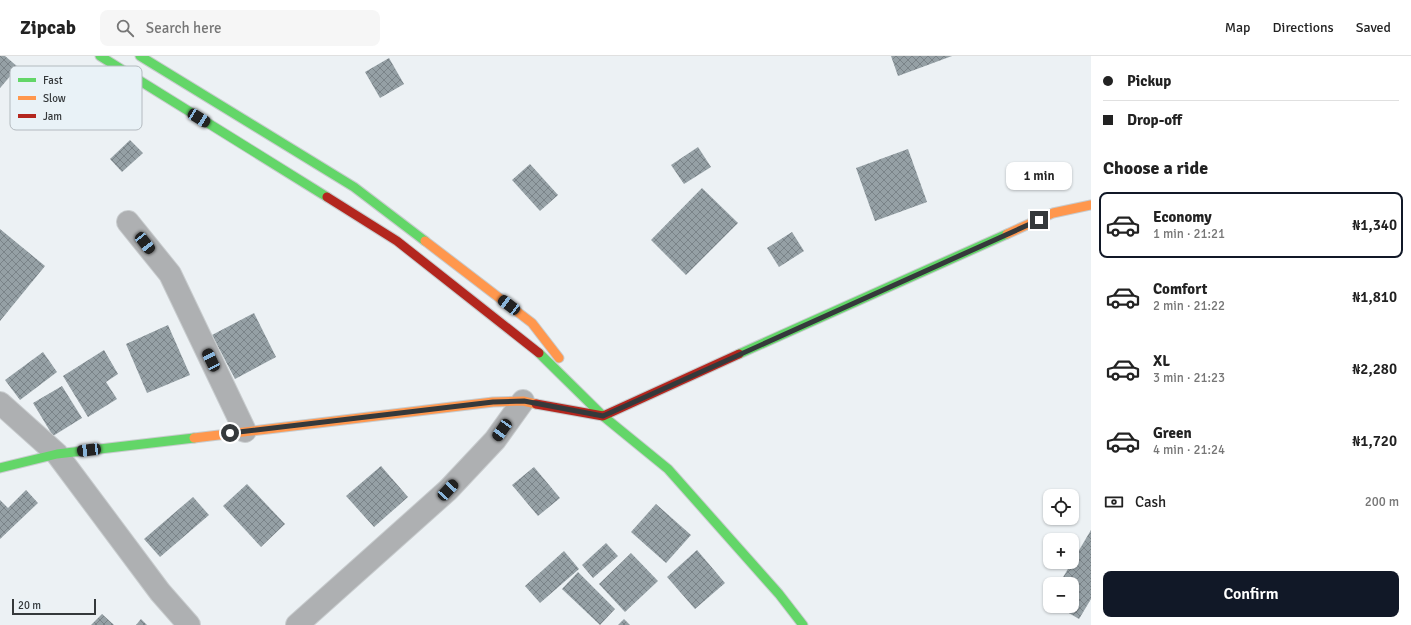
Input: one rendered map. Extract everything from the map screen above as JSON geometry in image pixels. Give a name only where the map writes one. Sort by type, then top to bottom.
[{"type":"main road","points":[[100,56],[116,66]]},
{"type":"main road","points":[[140,56],[354,187],[532,323],[603,416]]},
{"type":"main road","points":[[142,82],[396,240],[536,350],[603,416],[668,469],[779,594],[803,625]]},
{"type":"main road","points":[[0,468],[57,454],[493,402],[524,401],[603,416],[1053,213],[1091,205]]},
{"type":"street","points":[[128,222],[170,274],[245,431]]},
{"type":"street","points":[[297,625],[448,490],[495,440],[524,401]]},
{"type":"street","points":[[0,403],[57,454],[160,592],[189,625]]},
{"type":"building","points":[[0,56],[5,56],[17,66],[10,66],[10,76],[0,88]]},
{"type":"building","points":[[891,56],[952,56],[898,76]]},
{"type":"building","points":[[389,58],[404,84],[380,98],[365,72]]},
{"type":"building","points":[[130,140],[143,153],[122,172],[110,159]]},
{"type":"building","points":[[698,147],[711,167],[684,184],[671,165]]},
{"type":"building","points":[[908,149],[927,202],[875,221],[856,168]]},
{"type":"building","points":[[530,164],[558,195],[540,211],[512,180]]},
{"type":"building","points":[[702,188],[738,223],[686,275],[651,240]]},
{"type":"building","points":[[0,229],[45,266],[0,321]]},
{"type":"building","points":[[792,232],[804,251],[779,267],[767,248]]},
{"type":"building","points":[[254,313],[276,357],[235,379],[212,335]]},
{"type":"building","points":[[168,325],[190,375],[147,393],[126,344]]},
{"type":"building","points":[[104,350],[118,374],[106,382],[117,399],[88,417],[63,376]]},
{"type":"building","points":[[43,352],[57,372],[20,400],[5,380]]},
{"type":"building","points":[[62,386],[82,418],[53,436],[33,403]]},
{"type":"building","points":[[381,466],[408,497],[374,527],[346,496]]},
{"type":"building","points":[[534,467],[560,498],[538,516],[512,485]]},
{"type":"building","points":[[247,484],[285,524],[261,547],[223,506]]},
{"type":"building","points":[[26,490],[38,503],[0,539],[0,500],[8,508]]},
{"type":"building","points":[[193,497],[209,515],[160,557],[144,539]]},
{"type":"building","points":[[656,504],[691,535],[666,563],[631,532]]},
{"type":"building","points":[[1091,530],[1091,599],[1079,619],[1069,613],[1079,613],[1079,577],[1063,577],[1068,569],[1079,569],[1079,550]]},
{"type":"building","points":[[606,543],[618,556],[593,578],[582,565]]},
{"type":"building","points":[[697,550],[725,583],[695,609],[667,577]]},
{"type":"building","points":[[564,551],[579,569],[540,603],[525,586]]},
{"type":"building","points":[[631,553],[658,581],[625,612],[599,584]]},
{"type":"building","points":[[578,572],[615,609],[600,625],[562,589]]},
{"type":"building","points":[[102,614],[114,625],[91,625]]},
{"type":"building","points":[[141,619],[147,625],[136,625]]},
{"type":"building","points":[[624,619],[630,625],[618,625]]},
{"type":"traffic: fast","points":[[100,56],[116,66]]},
{"type":"traffic: fast","points":[[140,56],[354,187],[425,241]]},
{"type":"traffic: fast","points":[[142,82],[327,197]]},
{"type":"traffic: fast","points":[[739,354],[1007,234]]},
{"type":"traffic: fast","points":[[539,353],[603,416],[668,469],[779,594],[803,625]]},
{"type":"traffic: fast","points":[[0,468],[57,454],[194,438]]},
{"type":"traffic: slow","points":[[1007,234],[1053,213],[1091,205]]},
{"type":"traffic: slow","points":[[425,241],[532,323],[559,358]]},
{"type":"traffic: slow","points":[[194,438],[493,402],[523,401],[536,404]]},
{"type":"traffic: jam","points":[[327,197],[397,241],[539,353]]},
{"type":"traffic: jam","points":[[536,404],[603,416],[739,354]]},
{"type":"route","points":[[230,433],[493,402],[524,401],[603,416],[1039,220]]}]
